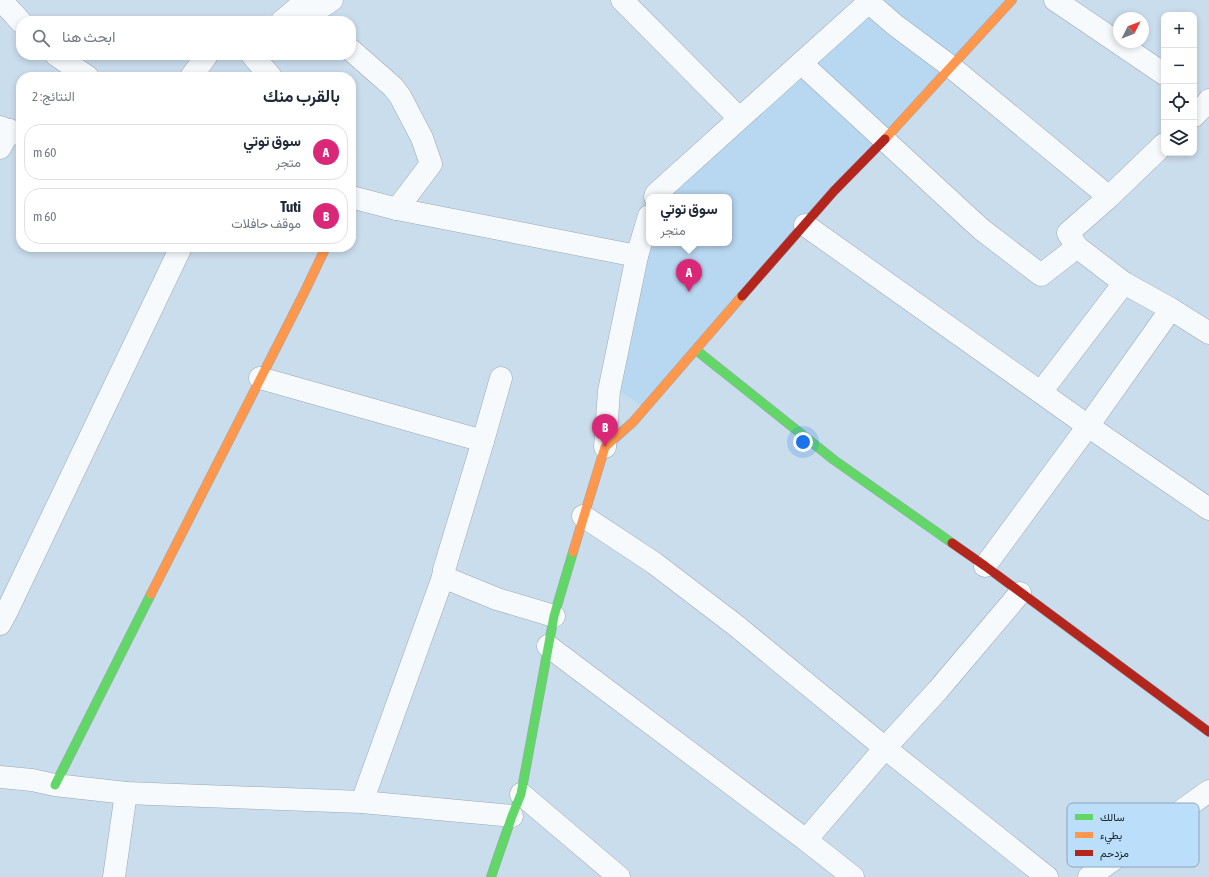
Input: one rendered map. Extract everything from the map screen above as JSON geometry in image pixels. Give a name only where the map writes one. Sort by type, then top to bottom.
[{"type":"street","points":[[1,0],[16,16]]},
{"type":"street","points":[[299,2],[322,6],[332,0]]},
{"type":"street","points":[[622,0],[739,118]]},
{"type":"street","points":[[606,447],[633,422],[834,191],[884,140],[950,66],[1012,0]]},
{"type":"street","points":[[1055,0],[1161,72]]},
{"type":"street","points":[[656,194],[869,1],[896,25],[950,66],[1109,196]]},
{"type":"street","points":[[286,16],[299,2]]},
{"type":"street","points":[[299,2],[314,16]]},
{"type":"street","points":[[356,54],[393,87],[400,96],[422,138],[431,164],[397,209]]},
{"type":"street","points":[[63,60],[81,72]]},
{"type":"street","points":[[195,72],[203,60]]},
{"type":"street","points":[[256,60],[267,72]]},
{"type":"street","points":[[801,63],[982,229],[1041,275],[1077,247]]},
{"type":"street","points":[[1161,147],[1068,232],[1077,247],[1124,283],[1171,309],[1209,333]]},
{"type":"street","points":[[356,198],[397,209],[636,256]]},
{"type":"street","points":[[491,877],[521,794],[554,616],[583,516],[606,447],[609,391],[636,256],[646,225]]},
{"type":"street","points":[[805,225],[1088,426],[1209,509]]},
{"type":"street","points":[[2,614],[179,252]]},
{"type":"street","points":[[55,785],[324,252]]},
{"type":"street","points":[[1041,392],[1124,283]]},
{"type":"street","points":[[985,566],[1088,426],[1171,309]]},
{"type":"street","points":[[696,350],[834,460],[985,566],[1209,732]]},
{"type":"street","points":[[260,378],[483,441]]},
{"type":"street","points":[[362,802],[443,577],[501,378]]},
{"type":"street","points":[[583,516],[654,562],[734,624],[885,748],[1047,877]]},
{"type":"street","points":[[443,577],[497,599],[554,616]]},
{"type":"street","points":[[806,840],[885,748],[938,690],[1020,593]]},
{"type":"street","points":[[548,646],[806,840],[852,877]]},
{"type":"street","points":[[0,777],[126,793],[362,802],[512,816]]},
{"type":"street","points":[[1192,803],[1209,791]]},
{"type":"street","points":[[114,877],[126,793]]},
{"type":"street","points":[[521,794],[619,877]]},
{"type":"street","points":[[1089,877],[1103,867]]},
{"type":"shaded area","points":[[873,0],[1008,0],[642,406],[615,388],[648,246],[732,246],[732,194],[663,194]]},
{"type":"traffic: fast","points":[[696,350],[834,460],[952,543]]},
{"type":"traffic: fast","points":[[491,877],[521,794],[554,616],[573,552]]},
{"type":"traffic: fast","points":[[55,785],[151,594]]},
{"type":"traffic: slow","points":[[885,139],[1012,0]]},
{"type":"traffic: slow","points":[[151,594],[324,252]]},
{"type":"traffic: slow","points":[[573,552],[605,447],[633,422],[742,296]]},
{"type":"traffic: jam","points":[[742,296],[834,191],[885,139]]},
{"type":"traffic: jam","points":[[952,543],[1209,732]]},
{"type":"place","name":"سوق توتي","points":[[689,292]]},
{"type":"place","name":"Tuti","points":[[605,447]]}]
